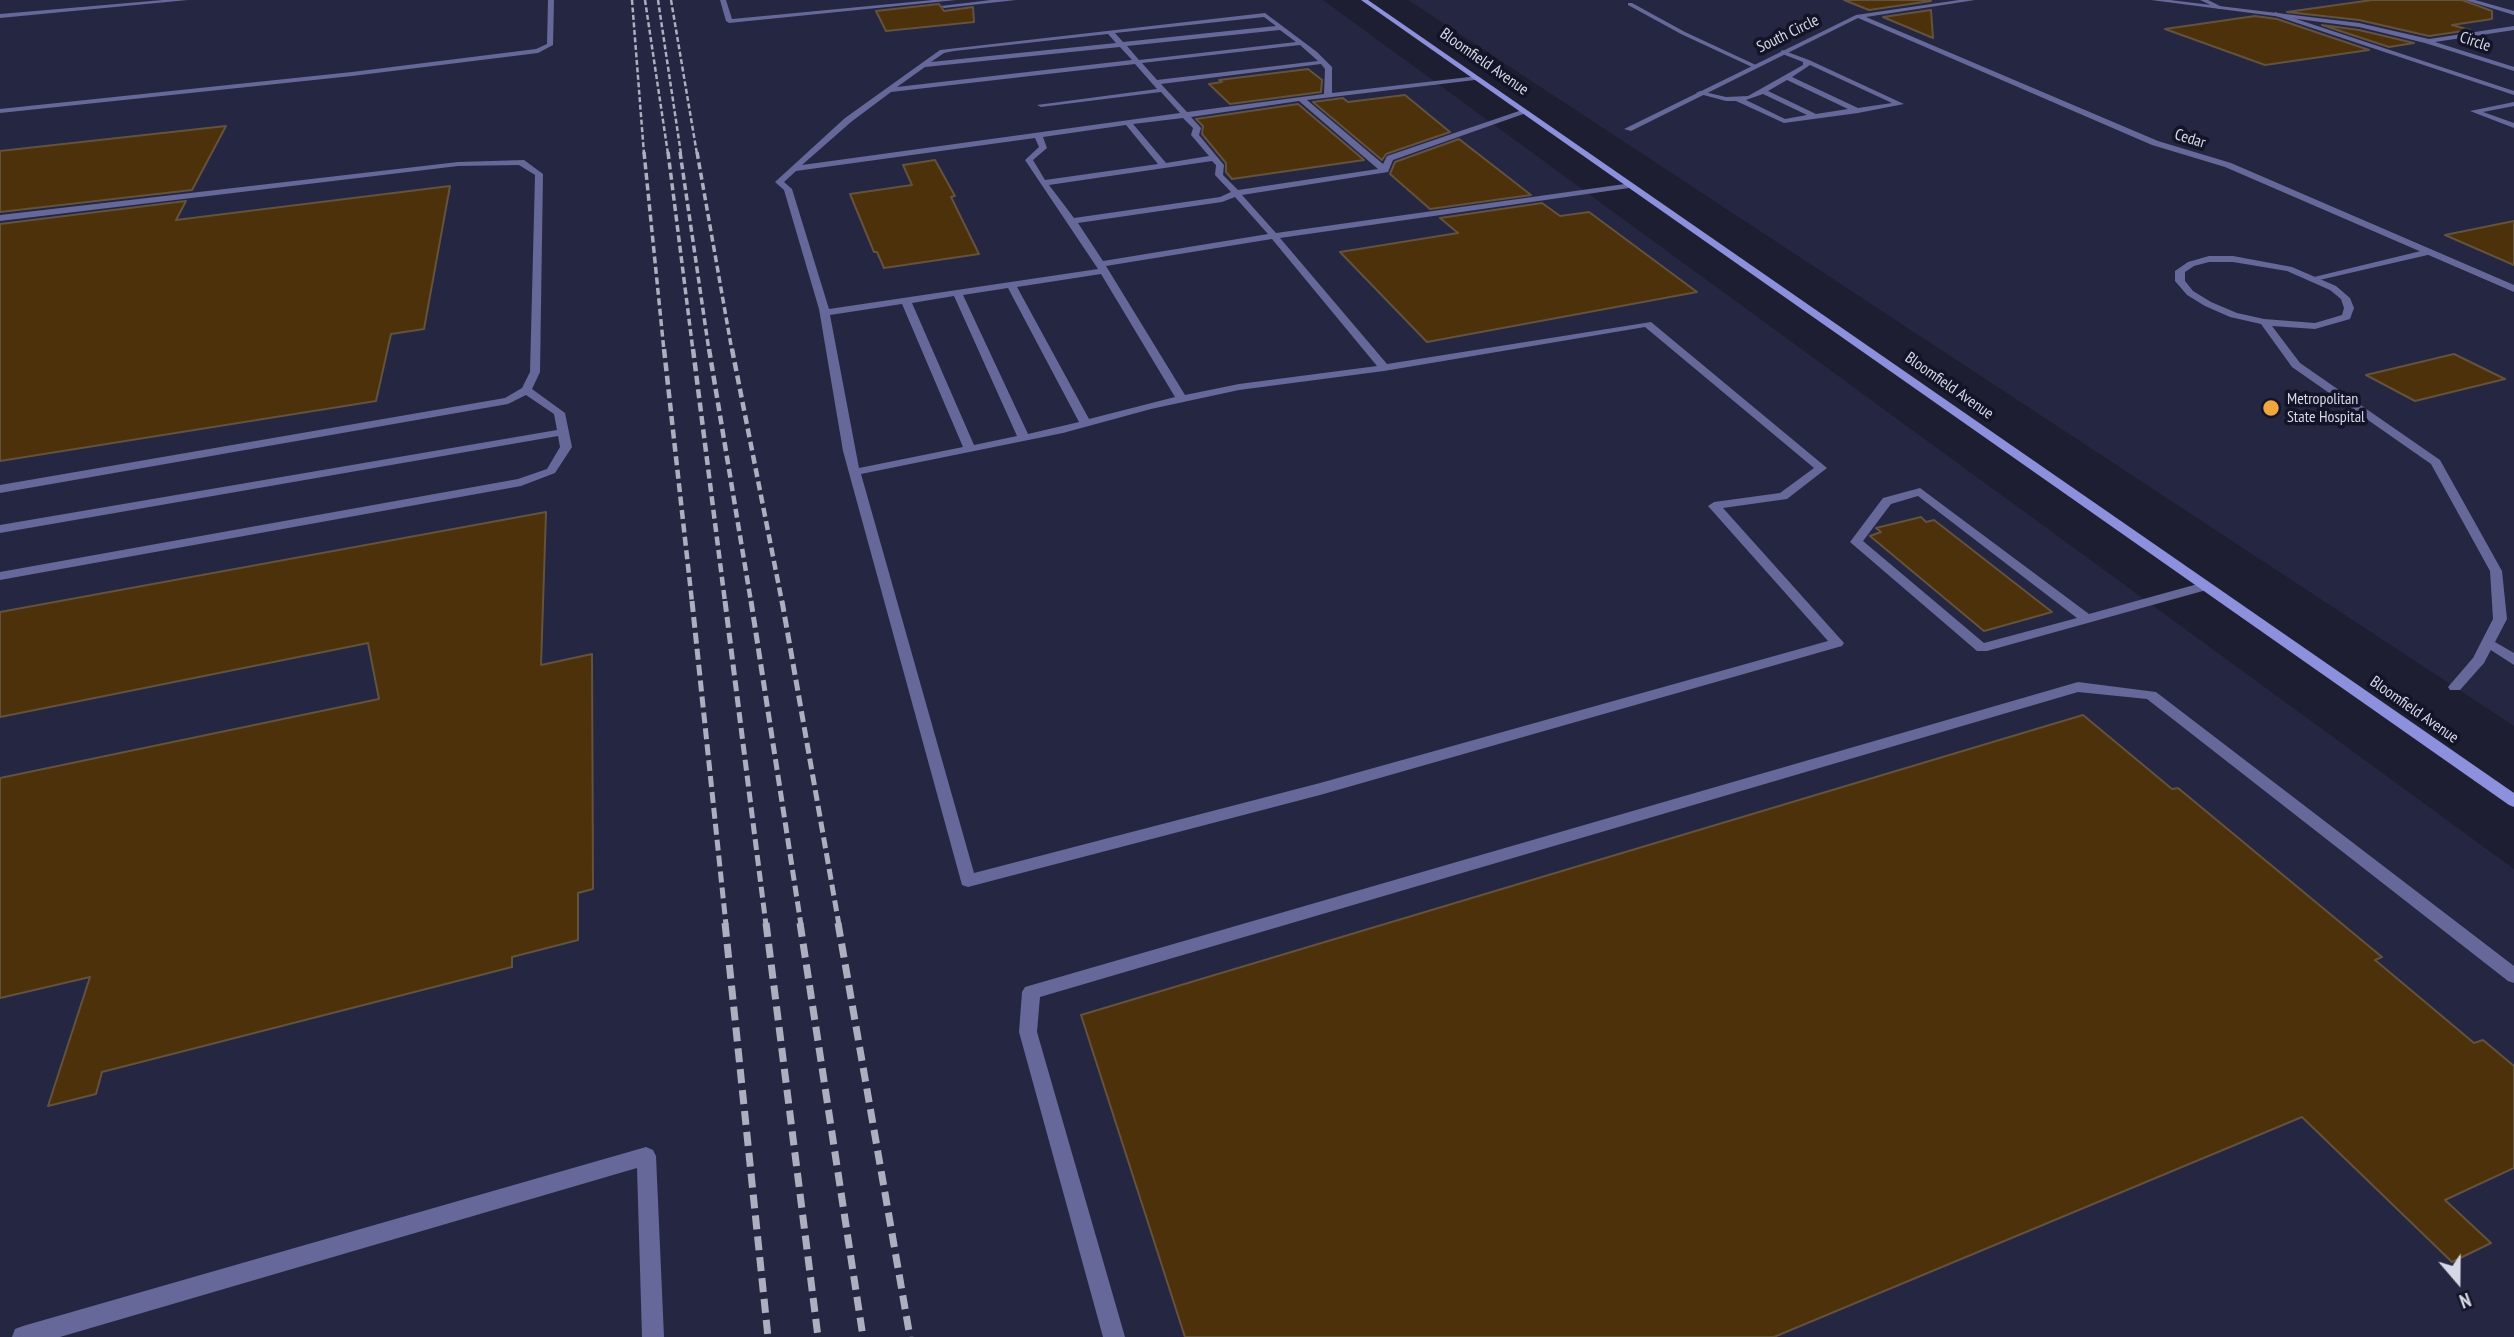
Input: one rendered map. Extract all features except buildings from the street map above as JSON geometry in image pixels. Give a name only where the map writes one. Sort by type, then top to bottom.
[{"type":"main road","name":"Bloomfield Avenue","points":[[1364,0],[2513,800]]},
{"type":"street","points":[[0,16],[186,0]]},
{"type":"street","points":[[0,111],[378,72],[538,51],[550,45],[551,0]]},
{"type":"street","points":[[723,0],[729,21],[953,0]]},
{"type":"street","points":[[821,19],[1013,0]]},
{"type":"street","name":"South Circle","points":[[1628,129],[1857,16],[1972,0]]},
{"type":"street","points":[[2154,0],[2359,24],[2427,41],[2514,28]]},
{"type":"street","points":[[2203,0],[2221,8]]},
{"type":"street","points":[[2468,0],[2514,13]]},
{"type":"street","points":[[1630,4],[1683,33],[1754,66]]},
{"type":"street","points":[[2275,14],[2514,93]]},
{"type":"street","points":[[855,472],[1024,438],[1239,387],[1384,368],[1647,324],[1821,468],[1783,496],[1714,506],[1838,643],[1320,789],[968,881],[855,472],[824,313],[788,189],[779,182],[848,120],[942,51],[954,49],[1265,15],[1329,69],[1326,79],[1328,96]]},
{"type":"street","name":"Cedar","points":[[1857,16],[2155,143],[2228,165],[2514,289]]},
{"type":"street","points":[[925,65],[1123,46],[1280,27]]},
{"type":"street","points":[[1111,33],[1197,128],[1195,135],[1220,165],[1219,175],[1274,236],[1384,368]]},
{"type":"street","name":"Circle","points":[[2427,41],[2514,69]]},
{"type":"street","points":[[890,90],[1301,43]]},
{"type":"street","points":[[1700,93],[1739,100],[1784,121],[1900,104],[1782,52]]},
{"type":"street","points":[[1739,100],[1763,91],[1806,66],[1807,61]]},
{"type":"street","points":[[1156,82],[1323,62]]},
{"type":"street","points":[[1787,77],[1858,111]]},
{"type":"street","points":[[794,169],[1301,99],[1475,78]]},
{"type":"street","points":[[1041,105],[1163,90]]},
{"type":"street","points":[[1763,91],[1816,117]]},
{"type":"street","points":[[1301,99],[1385,170]]},
{"type":"street","points":[[2514,104],[2474,111],[2514,127]]},
{"type":"street","points":[[1385,170],[1390,158],[1525,112]]},
{"type":"street","points":[[1128,123],[1164,166]]},
{"type":"street","points":[[1038,135],[1043,148],[1029,160],[1102,267],[1182,399]]},
{"type":"street","points":[[1044,183],[1214,158]]},
{"type":"street","points":[[0,218],[458,164],[521,162],[539,174],[535,372],[526,390],[508,401],[0,489]]},
{"type":"street","points":[[1072,221],[1222,199],[1236,193],[1385,170]]},
{"type":"street","points":[[824,313],[1011,285],[1274,236],[1629,184]]},
{"type":"street","points":[[2315,278],[2429,253]]},
{"type":"street","points":[[2233,259],[2289,269],[2315,278],[2345,298],[2349,308],[2346,317],[2315,326],[2263,322],[2208,304],[2190,293],[2180,281],[2180,271],[2191,264],[2233,259]]},
{"type":"street","points":[[1011,285],[1085,423]]},
{"type":"street","points":[[957,293],[1024,438]]},
{"type":"street","points":[[906,301],[969,447]]},
{"type":"street","points":[[2263,322],[2296,365],[2437,462],[2496,571],[2500,619],[2479,660],[2455,687]]},
{"type":"street","points":[[0,576],[522,482],[551,471],[566,447],[559,413],[526,390]]},
{"type":"street","points":[[0,528],[563,432]]},
{"type":"street","points":[[2087,619],[1920,492],[1886,501],[1856,542],[1982,648],[2087,619],[2205,586]]},
{"type":"street","points":[[2488,642],[2514,660]]},
{"type":"street","points":[[1114,1337],[1028,1032],[1031,992],[2078,687],[2151,695],[2514,976]]},
{"type":"street","points":[[23,1337],[646,1156],[653,1337]]},
{"type":"shaded area","points":[[0,0],[1323,0],[2514,869],[2514,1337],[0,1337]]},
{"type":"shaded area","name":"Metropolitan State Hospital","points":[[1408,0],[2514,0],[2514,726],[1603,128]]},
{"type":"railway","points":[[632,0],[644,154]]},
{"type":"railway","points":[[645,0],[668,154]]},
{"type":"railway","points":[[658,0],[681,154]]},
{"type":"railway","points":[[671,0],[697,154]]},
{"type":"railway","points":[[644,152],[664,351]]},
{"type":"railway","points":[[668,152],[693,351]]},
{"type":"railway","points":[[680,152],[709,351]]},
{"type":"railway","points":[[697,152],[732,351]]},
{"type":"railway","points":[[664,349],[692,602]]},
{"type":"railway","points":[[693,349],[725,602]]},
{"type":"railway","points":[[709,349],[751,602]]},
{"type":"railway","points":[[732,349],[782,602]]},
{"type":"railway","points":[[692,601],[726,925]]},
{"type":"railway","points":[[725,601],[766,925]]},
{"type":"railway","points":[[751,601],[801,925]]},
{"type":"railway","points":[[782,601],[839,925]]},
{"type":"railway","points":[[725,923],[768,1337]]},
{"type":"railway","points":[[766,923],[818,1337]]},
{"type":"railway","points":[[800,923],[863,1337]]},
{"type":"railway","points":[[838,923],[910,1337]]},
{"type":"place","name":"Metropolitan State Hospital","points":[[2271,408]]}]
